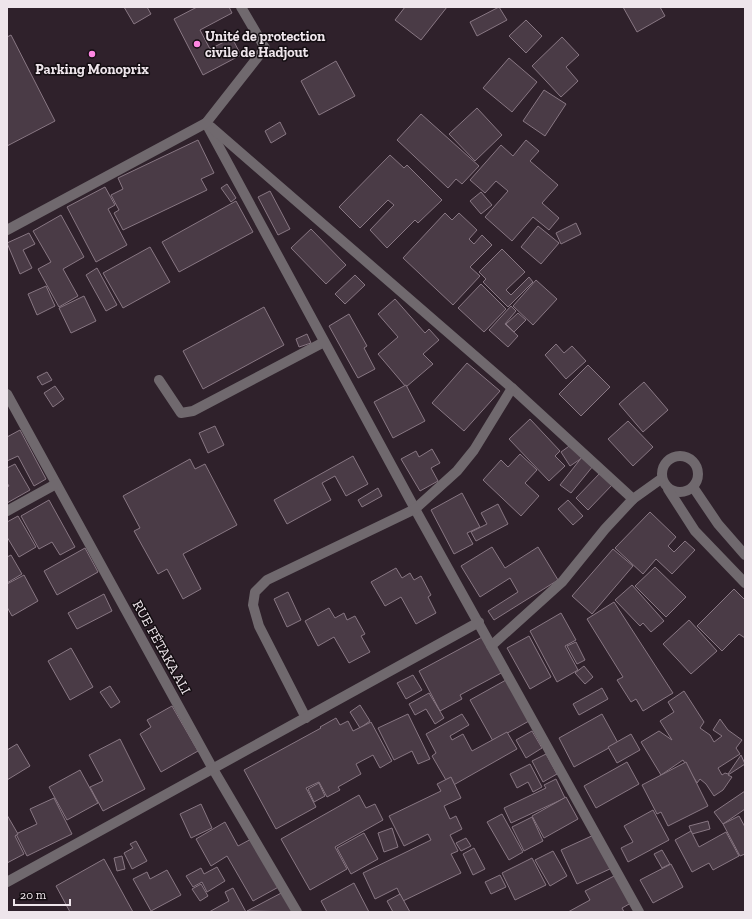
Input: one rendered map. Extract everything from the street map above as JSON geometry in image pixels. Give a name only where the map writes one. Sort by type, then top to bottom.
[{"type":"street","points":[[7,230],[206,123],[265,48],[241,7]]},
{"type":"street","points":[[206,123],[415,509],[639,912]]},
{"type":"street","points":[[206,123],[512,388],[633,499]]},
{"type":"street","points":[[158,380],[181,413],[193,411],[324,342]]},
{"type":"street","points":[[306,718],[259,626],[253,605],[255,592],[267,580],[415,509],[457,471],[474,450],[512,388]]},
{"type":"street","name":"RUE FÉTAKA ALI","points":[[7,394],[213,769],[297,912]]},
{"type":"street","points":[[668,489],[681,493],[693,487],[697,482],[697,469],[690,459],[685,457],[672,457],[663,466],[661,479],[695,531],[745,583]]},
{"type":"street","points":[[491,646],[562,582],[604,529],[633,499],[661,479]]},
{"type":"street","points":[[7,511],[56,484]]},
{"type":"street","points":[[693,487],[718,524],[745,555]]},
{"type":"street","points":[[7,882],[479,622]]},
{"type":"building","points":[[124,7],[147,7],[151,14],[134,24]]},
{"type":"building","name":"Unité de protection civile de Hadjout","points":[[197,7],[229,7],[232,13],[200,30],[210,49],[232,38],[241,55],[203,75],[174,19]]},
{"type":"building","points":[[405,7],[447,7],[421,40],[395,20]]},
{"type":"building","points":[[499,7],[507,20],[477,36],[470,22]]},
{"type":"building","points":[[623,7],[660,7],[665,16],[637,32]]},
{"type":"building","points":[[526,20],[542,36],[526,53],[509,36]]},
{"type":"building","points":[[11,35],[55,121],[7,146],[7,37]]},
{"type":"building","points":[[562,37],[579,55],[566,67],[578,81],[561,97],[532,66]]},
{"type":"building","points":[[509,58],[537,82],[512,112],[483,88]]},
{"type":"building","points":[[336,61],[355,96],[319,115],[301,81]]},
{"type":"building","points":[[544,90],[566,104],[545,136],[523,121]]},
{"type":"building","points":[[477,108],[502,135],[475,161],[449,134]]},
{"type":"building","points":[[421,114],[479,166],[462,184],[456,179],[448,188],[397,140]]},
{"type":"building","points":[[280,122],[286,134],[271,143],[265,131]]},
{"type":"building","points":[[198,140],[214,173],[201,179],[207,190],[123,230],[114,213],[119,210],[111,195],[123,189],[118,178]]},
{"type":"building","points":[[526,140],[539,151],[530,161],[558,185],[542,203],[559,218],[549,230],[533,217],[512,241],[485,217],[508,191],[496,181],[485,193],[470,180],[501,145],[513,156]]},
{"type":"building","points":[[390,155],[404,168],[407,165],[442,200],[418,223],[415,220],[387,248],[370,230],[394,205],[388,200],[360,228],[339,207]]},
{"type":"building","points":[[227,184],[236,198],[231,202],[221,188]]},
{"type":"building","points":[[105,187],[115,205],[108,209],[127,245],[96,262],[67,207]]},
{"type":"building","points":[[270,191],[290,229],[278,235],[258,197]]},
{"type":"building","points":[[481,192],[492,205],[481,214],[470,201]]},
{"type":"building","points":[[236,201],[253,232],[179,272],[162,242]]},
{"type":"building","points":[[445,213],[452,220],[459,213],[477,230],[469,239],[474,244],[482,235],[492,245],[470,267],[480,276],[453,305],[403,258]]},
{"type":"building","points":[[61,215],[84,257],[63,269],[78,296],[59,307],[38,269],[51,262],[33,231]]},
{"type":"building","points":[[576,223],[581,234],[561,244],[556,233]]},
{"type":"building","points":[[538,226],[559,243],[541,264],[521,247]]},
{"type":"building","points":[[311,229],[346,265],[326,284],[291,248]]},
{"type":"building","points":[[29,233],[35,244],[23,250],[32,268],[20,274],[7,243]]},
{"type":"building","points":[[150,247],[170,282],[123,308],[103,273]]},
{"type":"building","points":[[502,249],[525,272],[506,290],[511,295],[529,277],[533,282],[508,307],[483,282],[486,279],[479,272]]},
{"type":"building","points":[[97,268],[117,305],[106,311],[86,275]]},
{"type":"building","points":[[355,275],[365,285],[345,304],[335,294]]},
{"type":"building","points":[[536,280],[557,299],[533,325],[513,306]]},
{"type":"building","points":[[481,284],[506,309],[484,332],[458,308]]},
{"type":"building","points":[[46,286],[55,306],[37,315],[28,294]]},
{"type":"building","points":[[84,296],[96,321],[71,333],[59,308]]},
{"type":"building","points":[[395,299],[425,333],[429,329],[439,340],[423,354],[433,364],[406,387],[378,354],[398,337],[378,314]]},
{"type":"building","points":[[511,306],[516,311],[505,324],[518,336],[508,347],[489,330]]},
{"type":"building","points":[[264,307],[284,345],[203,389],[183,351]]},
{"type":"building","points":[[518,313],[526,320],[514,332],[506,324]]},
{"type":"building","points":[[349,314],[367,346],[364,348],[375,369],[358,378],[329,326]]},
{"type":"building","points":[[307,334],[311,343],[299,347],[296,339]]},
{"type":"building","points":[[556,344],[564,353],[572,346],[586,361],[566,379],[545,355]]},
{"type":"building","points":[[467,363],[500,391],[464,431],[432,403]]},
{"type":"building","points":[[588,365],[610,387],[581,416],[559,394]]},
{"type":"building","points":[[47,372],[52,380],[42,385],[37,377]]},
{"type":"building","points":[[644,382],[668,410],[643,432],[619,404]]},
{"type":"building","points":[[406,385],[425,421],[393,438],[374,402]]},
{"type":"building","points":[[55,386],[64,399],[53,407],[44,393]]},
{"type":"building","points":[[530,419],[560,451],[555,456],[565,466],[549,481],[509,439]]},
{"type":"building","points":[[628,421],[653,447],[633,466],[608,439]]},
{"type":"building","points":[[215,426],[224,445],[208,453],[199,433]]},
{"type":"building","points":[[20,430],[46,479],[34,486],[18,456],[7,461],[7,437]]},
{"type":"building","points":[[572,444],[582,458],[570,466],[561,452]]},
{"type":"building","points":[[432,449],[440,463],[431,468],[438,481],[420,491],[401,459],[416,451],[419,457]]},
{"type":"building","points":[[520,454],[537,470],[525,483],[539,496],[521,516],[483,480],[501,460],[508,467]]},
{"type":"building","points":[[353,456],[368,484],[346,496],[335,476],[322,483],[331,500],[287,524],[274,500]]},
{"type":"building","points":[[582,457],[593,466],[571,493],[560,485]]},
{"type":"building","points":[[190,459],[195,469],[205,464],[237,525],[183,554],[201,589],[183,599],[167,569],[158,574],[134,531],[140,528],[123,496]]},
{"type":"building","points":[[15,464],[30,490],[7,503],[7,487],[9,486],[7,483],[7,468]]},
{"type":"building","points":[[601,472],[613,484],[588,510],[576,498]]},
{"type":"building","points":[[378,488],[382,496],[362,507],[358,500]]},
{"type":"building","points":[[462,493],[480,527],[467,533],[473,544],[454,554],[431,510]]},
{"type":"building","points":[[49,500],[75,547],[60,555],[52,542],[39,549],[21,516]]},
{"type":"building","points":[[568,500],[583,516],[573,525],[558,509]]},
{"type":"building","points":[[498,504],[508,524],[476,541],[471,532],[487,524],[481,513]]},
{"type":"building","points":[[650,512],[676,537],[668,546],[674,552],[685,541],[695,550],[672,574],[656,559],[643,574],[615,548]]},
{"type":"building","points":[[18,516],[36,547],[19,557],[7,537],[7,522]]},
{"type":"building","points":[[492,547],[505,568],[538,547],[558,580],[494,620],[488,611],[518,592],[510,578],[480,597],[461,566]]},
{"type":"building","points":[[85,548],[98,572],[57,595],[44,571]]},
{"type":"building","points":[[613,549],[633,566],[592,614],[572,596]]},
{"type":"building","points":[[11,555],[22,574],[7,583],[7,557]]},
{"type":"building","points":[[655,567],[686,597],[666,617],[635,586]]},
{"type":"building","points":[[396,568],[402,578],[410,573],[414,580],[421,576],[431,595],[428,597],[436,613],[416,624],[401,597],[385,606],[371,582]]},
{"type":"building","points":[[24,575],[38,601],[12,616],[7,607],[7,584]]},
{"type":"building","points":[[632,585],[664,621],[651,632],[643,623],[640,626],[615,600]]},
{"type":"building","points":[[734,589],[745,600],[745,638],[739,634],[722,651],[697,626]]},
{"type":"building","points":[[288,592],[301,620],[287,627],[274,599]]},
{"type":"building","points":[[104,594],[112,611],[77,629],[68,613]]},
{"type":"building","points":[[614,602],[673,693],[643,711],[636,699],[631,702],[617,680],[623,677],[587,619]]},
{"type":"building","points":[[329,608],[335,618],[344,613],[347,620],[355,616],[365,634],[361,636],[370,652],[349,663],[334,637],[318,646],[305,621]]},
{"type":"building","points":[[561,613],[576,640],[565,646],[578,670],[557,682],[530,631]]},
{"type":"building","points":[[689,620],[717,651],[691,674],[663,644]]},
{"type":"building","points":[[484,636],[503,672],[460,695],[462,699],[440,711],[419,671]]},
{"type":"building","points":[[529,636],[551,677],[530,689],[507,648]]},
{"type":"building","points":[[576,642],[585,660],[577,664],[567,646]]},
{"type":"building","points":[[71,648],[93,687],[70,700],[48,661]]},
{"type":"building","points":[[584,666],[593,677],[585,684],[575,673]]},
{"type":"building","points":[[413,675],[422,690],[406,699],[397,683]]},
{"type":"building","points":[[506,680],[529,721],[493,741],[470,700]]},
{"type":"building","points":[[110,686],[120,702],[111,708],[100,692]]},
{"type":"building","points":[[602,688],[608,699],[579,715],[573,704]]},
{"type":"building","points":[[684,691],[704,722],[700,728],[710,735],[714,742],[722,736],[713,730],[720,719],[728,730],[742,740],[736,748],[740,754],[718,768],[722,775],[725,773],[728,774],[741,755],[745,764],[728,775],[732,777],[723,790],[714,796],[706,784],[700,779],[697,783],[683,760],[661,775],[641,742],[659,731],[672,740],[660,721],[674,712],[668,702]]},
{"type":"building","points":[[429,693],[444,718],[435,724],[426,709],[415,715],[409,704]]},
{"type":"building","points":[[360,705],[370,721],[360,728],[350,712]]},
{"type":"building","points":[[172,706],[198,751],[161,772],[140,734],[151,727],[147,720]]},
{"type":"building","points":[[408,714],[430,759],[418,764],[412,751],[394,760],[378,728]]},
{"type":"building","points":[[462,714],[469,725],[450,736],[452,740],[463,734],[472,751],[507,732],[517,749],[450,787],[432,756],[436,753],[426,734]]},
{"type":"building","points":[[602,714],[618,743],[574,767],[559,738]]},
{"type":"building","points":[[336,718],[340,725],[348,721],[353,731],[371,722],[392,761],[380,768],[373,755],[356,764],[361,774],[338,787],[340,790],[327,797],[319,782],[306,788],[316,807],[276,829],[244,770],[321,728],[320,727]]},
{"type":"building","points":[[532,731],[542,748],[526,758],[516,740]]},
{"type":"building","points":[[631,734],[640,750],[617,763],[608,747]]},
{"type":"building","points":[[120,739],[145,789],[103,811],[90,787],[103,781],[89,755]]},
{"type":"building","points":[[17,744],[30,766],[7,780],[7,750]]},
{"type":"building","points":[[546,754],[557,774],[543,782],[532,761]]},
{"type":"building","points":[[627,762],[639,784],[596,808],[584,786]]},
{"type":"building","points":[[686,762],[708,806],[668,826],[661,812],[657,814],[642,785]]},
{"type":"building","points":[[530,764],[542,787],[533,792],[528,782],[517,788],[510,774]]},
{"type":"building","points":[[80,770],[98,803],[67,820],[49,787]]},
{"type":"building","points":[[451,777],[461,798],[444,806],[450,819],[456,816],[462,829],[450,835],[458,851],[451,854],[461,873],[403,901],[397,888],[375,899],[363,873],[431,840],[428,834],[404,846],[389,816],[441,791],[437,784]]},
{"type":"building","points":[[556,779],[565,798],[511,823],[504,808],[546,788],[544,785]]},
{"type":"building","points":[[319,783],[325,796],[314,802],[308,789]]},
{"type":"building","points":[[745,791],[745,809],[723,824],[714,812]]},
{"type":"building","points":[[359,795],[366,808],[375,804],[383,820],[335,847],[347,869],[310,890],[281,839]]},
{"type":"building","points":[[566,797],[578,819],[544,838],[532,816]]},
{"type":"building","points":[[54,798],[72,834],[27,856],[16,834],[37,824],[30,809]]},
{"type":"building","points":[[201,804],[212,828],[191,838],[180,814]]},
{"type":"building","points":[[653,810],[669,840],[628,862],[621,848],[633,842],[624,826]]},
{"type":"building","points":[[502,814],[523,852],[509,860],[487,822]]},
{"type":"building","points":[[7,815],[18,834],[15,836],[24,854],[7,863]]},
{"type":"building","points":[[739,816],[745,827],[745,854],[740,856],[723,824]]},
{"type":"building","points":[[532,817],[543,841],[524,851],[512,827]]},
{"type":"building","points":[[708,821],[710,829],[692,834],[689,826]]},
{"type":"building","points":[[225,822],[238,846],[257,836],[284,884],[253,901],[227,856],[211,866],[196,839]]},
{"type":"building","points":[[392,828],[398,847],[384,852],[378,833]]},
{"type":"building","points":[[691,831],[699,847],[726,832],[739,856],[713,870],[709,863],[692,872],[675,840]]},
{"type":"building","points":[[364,833],[378,859],[351,874],[337,848]]},
{"type":"building","points":[[596,834],[612,868],[577,884],[561,850]]},
{"type":"building","points":[[466,838],[471,846],[461,851],[456,843]]},
{"type":"building","points":[[136,841],[147,861],[132,869],[124,853],[133,848],[130,844]]},
{"type":"building","points":[[474,848],[485,869],[473,875],[463,854]]},
{"type":"building","points":[[662,850],[670,864],[662,868],[654,854]]},
{"type":"building","points":[[553,851],[567,876],[550,886],[535,860]]},
{"type":"building","points":[[122,856],[125,869],[117,871],[114,858]]},
{"type":"building","points":[[532,858],[546,885],[515,900],[502,873]]},
{"type":"building","points":[[104,859],[133,912],[70,912],[56,886]]},
{"type":"building","points":[[671,864],[683,887],[653,903],[640,880]]},
{"type":"building","points":[[217,867],[225,881],[207,892],[202,882],[193,887],[186,876],[201,868],[204,874]]},
{"type":"building","points":[[167,870],[181,895],[151,911],[133,879],[147,872],[150,879]]},
{"type":"building","points":[[500,875],[506,887],[491,894],[485,882]]},
{"type":"building","points":[[616,875],[631,903],[622,908],[624,912],[568,912],[590,900],[585,891]]},
{"type":"building","points":[[354,883],[369,912],[327,912],[321,901]]},
{"type":"building","points":[[201,884],[208,896],[200,901],[192,889]]},
{"type":"building","points":[[233,888],[246,912],[209,912],[229,901],[225,892]]},
{"type":"building","points":[[287,890],[298,912],[247,911]]},
{"type":"building","points":[[400,894],[410,912],[393,912],[387,901]]},
{"type":"place","name":"Unité de protection civile de Hadjout","points":[[197,44]]},
{"type":"place","name":"Parking Monoprix","points":[[92,54]]}]
